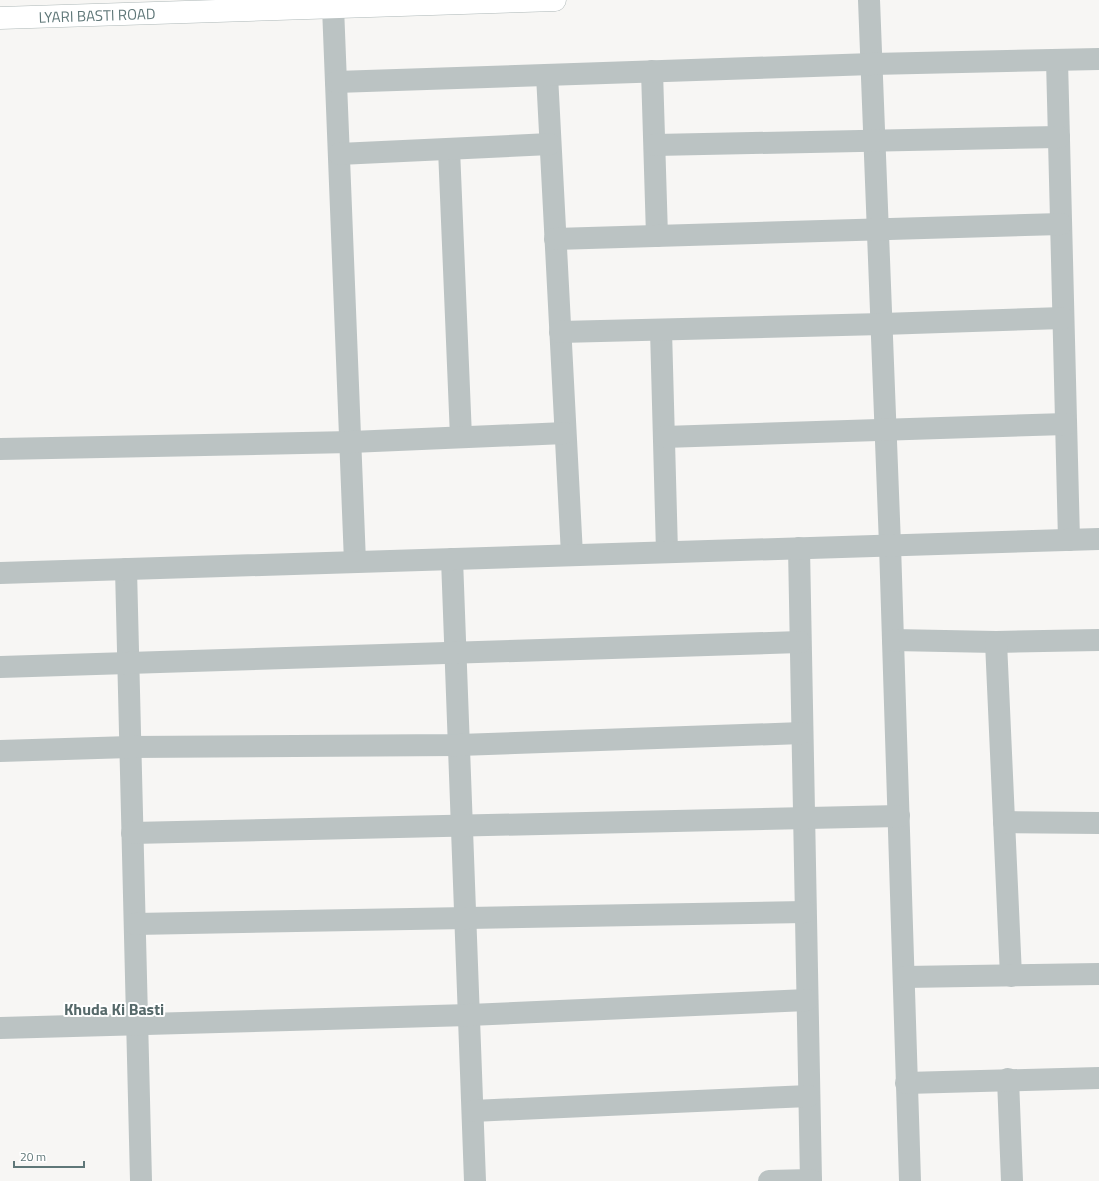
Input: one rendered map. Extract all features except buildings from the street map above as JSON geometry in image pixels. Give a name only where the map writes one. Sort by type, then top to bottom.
[{"type":"main road","name":"LYARI BASTI ROAD","points":[[0,18],[555,0]]},
{"type":"street","points":[[869,0],[890,545],[910,1181]]},
{"type":"street","points":[[333,7],[355,562]]},
{"type":"street","points":[[336,82],[872,64],[1099,59]]},
{"type":"street","points":[[1057,60],[1069,540]]},
{"type":"street","points":[[652,71],[657,236]]},
{"type":"street","points":[[547,75],[572,556]]},
{"type":"street","points":[[654,145],[1059,137]]},
{"type":"street","points":[[339,154],[550,144]]},
{"type":"street","points":[[449,149],[461,437]]},
{"type":"street","points":[[555,239],[1061,224]]},
{"type":"street","points":[[560,332],[1064,318]]},
{"type":"street","points":[[661,330],[667,552]]},
{"type":"street","points":[[664,436],[1066,424]]},
{"type":"street","points":[[0,449],[350,442],[565,433]]},
{"type":"street","points":[[0,573],[1099,539]]},
{"type":"street","points":[[769,1181],[811,1180],[799,548]]},
{"type":"street","points":[[452,559],[475,1181]]},
{"type":"street","points":[[126,569],[141,1181]]},
{"type":"street","points":[[893,640],[996,642],[1099,640]]},
{"type":"street","points":[[0,667],[800,642]]},
{"type":"street","points":[[996,642],[1011,976]]},
{"type":"street","points":[[0,751],[130,747],[459,745],[802,733]]},
{"type":"street","points":[[132,833],[899,816]]},
{"type":"street","points":[[1004,822],[1099,823]]},
{"type":"street","points":[[135,924],[805,912]]},
{"type":"street","points":[[904,977],[1099,974]]},
{"type":"street","points":[[0,1028],[469,1015],[807,1000]]},
{"type":"street","points":[[906,1083],[1008,1079],[1099,1078]]},
{"type":"street","points":[[1008,1079],[1012,1181]]},
{"type":"street","points":[[473,1110],[809,1096]]},
{"type":"district","name":"Khuda Ki Basti","points":[[114,1009]]}]
